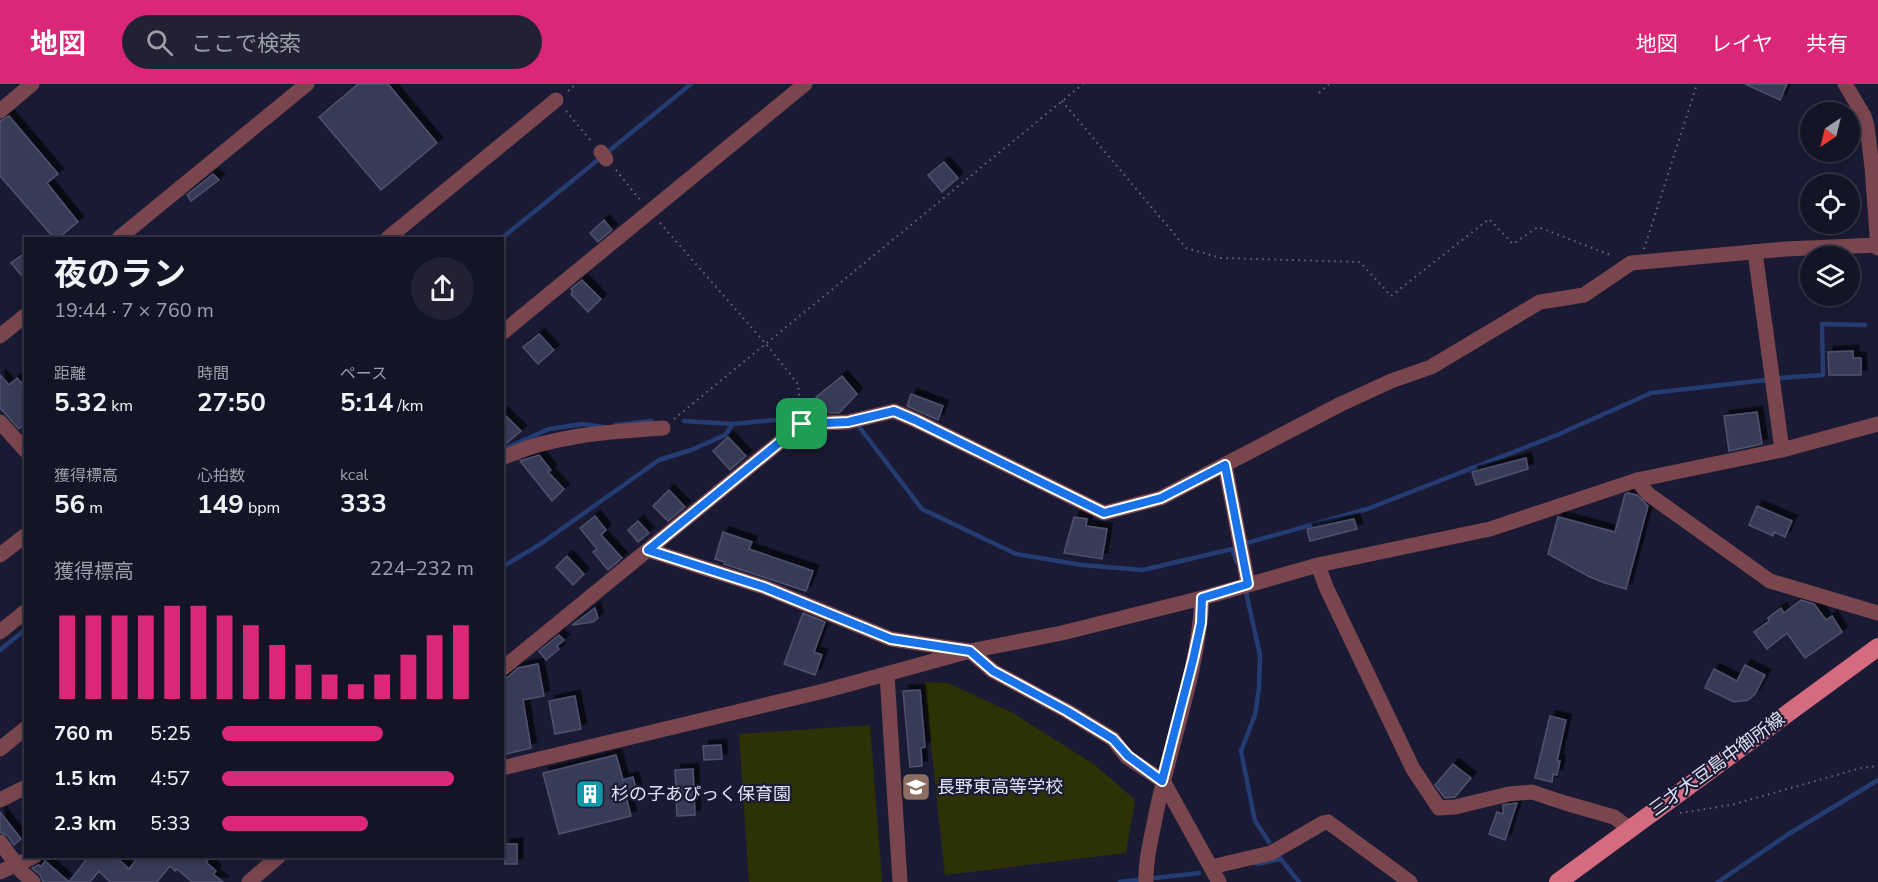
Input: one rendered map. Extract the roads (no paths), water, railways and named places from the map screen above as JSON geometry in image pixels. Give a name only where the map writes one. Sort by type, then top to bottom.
[{"type":"main road","name":"三才大豆島中御所線","points":[[1558,882],[1878,647]]},
{"type":"street","points":[[0,111],[32,84]]},
{"type":"street","points":[[120,237],[307,84]]},
{"type":"street","points":[[504,331],[805,84]]},
{"type":"street","points":[[504,667],[802,424],[848,422],[894,411],[1104,513],[1161,498],[1338,405],[1391,381],[1431,367],[1540,302],[1584,296],[1635,263],[1755,252],[1878,246],[1872,166],[1872,122],[1864,116],[1845,84]]},
{"type":"street","points":[[388,237],[556,100]]},
{"type":"street","points":[[1755,252],[1782,450]]},
{"type":"street","points":[[0,336],[24,317]]},
{"type":"street","points":[[0,422],[24,449]]},
{"type":"street","points":[[504,768],[824,691],[970,651],[1062,633],[1202,598],[1318,564],[1490,529],[1637,480],[1782,450],[1878,424]]},
{"type":"street","points":[[504,457],[523,448],[584,434],[663,428]]},
{"type":"street","points":[[1225,465],[1248,584]]},
{"type":"street","points":[[1637,480],[1648,494],[1770,581],[1878,613]]},
{"type":"street","points":[[0,555],[24,537]]},
{"type":"street","points":[[648,550],[764,587],[891,639],[970,651],[993,671],[1113,739],[1128,756],[1162,781],[1219,882]]},
{"type":"street","points":[[1318,564],[1326,587],[1413,769],[1439,808],[1455,807],[1509,794],[1532,792],[1614,817],[1630,829]]},
{"type":"street","points":[[1146,878],[1162,781],[1175,736],[1201,623],[1202,598]]},
{"type":"street","points":[[0,632],[24,613]]},
{"type":"street","points":[[887,674],[900,882]]},
{"type":"street","points":[[0,749],[24,730]]},
{"type":"street","points":[[0,800],[24,788]]},
{"type":"street","points":[[1211,867],[1271,853],[1328,822],[1410,882]]},
{"type":"street","points":[[0,842],[16,865],[33,882]]},
{"type":"street","points":[[0,872],[31,858]]},
{"type":"street","points":[[249,882],[277,858]]},
{"type":"waterway","points":[[503,237],[691,84]]},
{"type":"waterway","points":[[1779,378],[1823,375],[1822,324],[1865,325]]},
{"type":"waterway","points":[[1247,543],[1367,509],[1557,435],[1651,393],[1766,380]]},
{"type":"waterway","points":[[684,421],[733,424],[795,418]]},
{"type":"waterway","points":[[615,425],[651,421]]},
{"type":"waterway","points":[[504,449],[549,429],[583,424],[604,427]]},
{"type":"waterway","points":[[504,566],[539,545],[659,460],[691,450],[725,435],[733,424]]},
{"type":"waterway","points":[[860,428],[922,509],[1016,554],[1082,565],[1143,570],[1232,549],[1237,563]]},
{"type":"waterway","points":[[1246,592],[1260,655],[1259,688],[1255,715],[1241,751],[1255,821],[1269,842]]},
{"type":"waterway","points":[[0,650],[24,631]]},
{"type":"waterway","points":[[1718,882],[1787,835],[1878,780]]},
{"type":"waterway","points":[[1280,858],[1299,882]]},
{"type":"waterway","points":[[1257,864],[1281,859]]},
{"type":"waterway","points":[[1120,882],[1199,873]]},
{"type":"place","name":"長野東高等学校","points":[[916,787]]},
{"type":"place","name":"杉の子あぴっく保育園","points":[[590,794]]}]
